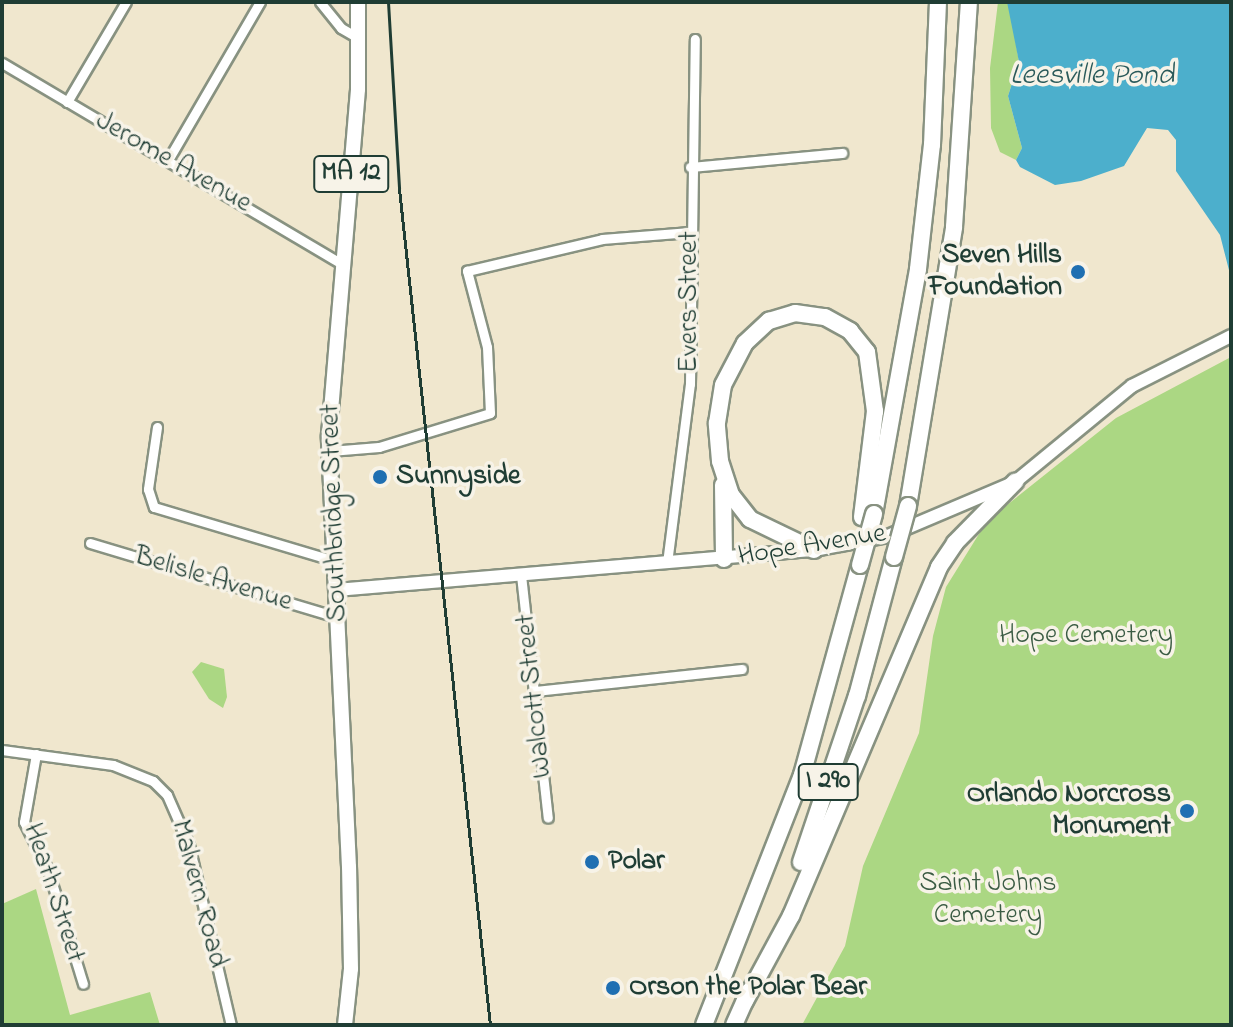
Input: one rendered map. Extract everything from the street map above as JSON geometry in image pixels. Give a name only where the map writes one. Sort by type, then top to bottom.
[{"type":"highway","name":"I 290","points":[[704,1025],[802,775],[855,585],[918,269],[932,145],[938,2]]},
{"type":"highway","name":"I 290","points":[[734,1025],[784,909],[844,736],[908,506],[954,227],[969,2]]},
{"type":"highway","points":[[724,559],[727,524],[720,461],[719,403],[728,371],[745,343],[783,316],[825,317],[859,340],[873,367],[875,411],[868,515]]},
{"type":"highway","points":[[720,461],[731,495],[750,519],[814,550]]},
{"type":"highway","points":[[745,1001],[791,916],[939,567],[955,543],[1015,482]]},
{"type":"main road","name":"Southbridge Street","points":[[345,1025],[351,969],[330,451],[342,264],[358,89],[358,2]]},
{"type":"main road","name":"Hope Avenue","points":[[336,590],[724,559],[814,550],[888,536],[1015,482],[1132,386],[1231,336]]},
{"type":"street","points":[[67,102],[126,2]]},
{"type":"street","points":[[168,160],[260,2]]},
{"type":"street","points":[[320,2],[341,28],[358,38]]},
{"type":"street","name":"Evers Street","points":[[667,563],[690,384],[690,167],[695,39]]},
{"type":"street","name":"Jerome Avenue","points":[[2,63],[342,264]]},
{"type":"street","points":[[690,167],[842,153]]},
{"type":"street","points":[[330,451],[379,447],[478,421],[490,413],[487,347],[467,271],[602,239],[690,232]]},
{"type":"street","points":[[157,427],[148,489],[154,507],[335,561]]},
{"type":"street","name":"Belisle Avenue","points":[[90,543],[337,617]]},
{"type":"street","name":"Walcott Street","points":[[521,575],[548,818]]},
{"type":"street","points":[[535,691],[742,669]]},
{"type":"street","name":"Malvern Road","points":[[2,750],[133,771],[167,795],[189,845],[231,1025]]},
{"type":"street","name":"Heath Street","points":[[36,754],[24,822],[48,870],[83,984]]},
{"type":"green space","points":[[998,2],[1007,2],[1010,9],[1019,62],[1008,96],[1022,148],[1016,160],[1000,152],[991,128],[990,68]]},
{"type":"green space","name":"Hope Cemetery","points":[[1231,357],[1231,1025],[802,1025],[845,946],[863,866],[919,733],[933,636],[946,587],[987,521],[1116,418]]},
{"type":"green space","points":[[201,662],[224,669],[227,697],[223,708],[209,699],[192,672]]},
{"type":"green space","points":[[36,889],[70,1015],[150,992],[160,1025],[2,1025],[2,904]]},
{"type":"water","name":"Leesville Pond","points":[[1007,2],[1231,2],[1231,278],[1220,235],[1176,171],[1176,140],[1168,130],[1147,128],[1124,166],[1081,181],[1055,185],[1020,167],[1016,160],[1022,148],[1008,96],[1019,62]]},
{"type":"railway","points":[[388,2],[399,189],[490,1025]]},
{"type":"place","name":"Seven Hills Foundation","points":[[1078,272]]},
{"type":"place","name":"Sunnyside","points":[[380,477]]},
{"type":"place","name":"Orlando Norcross Monument","points":[[1187,811]]},
{"type":"place","name":"Polar","points":[[592,862]]},
{"type":"place","name":"Orson the Polar Bear","points":[[613,988]]},
{"type":"park label","name":"Saint Johns Cemetery","points":[[988,900]]}]
